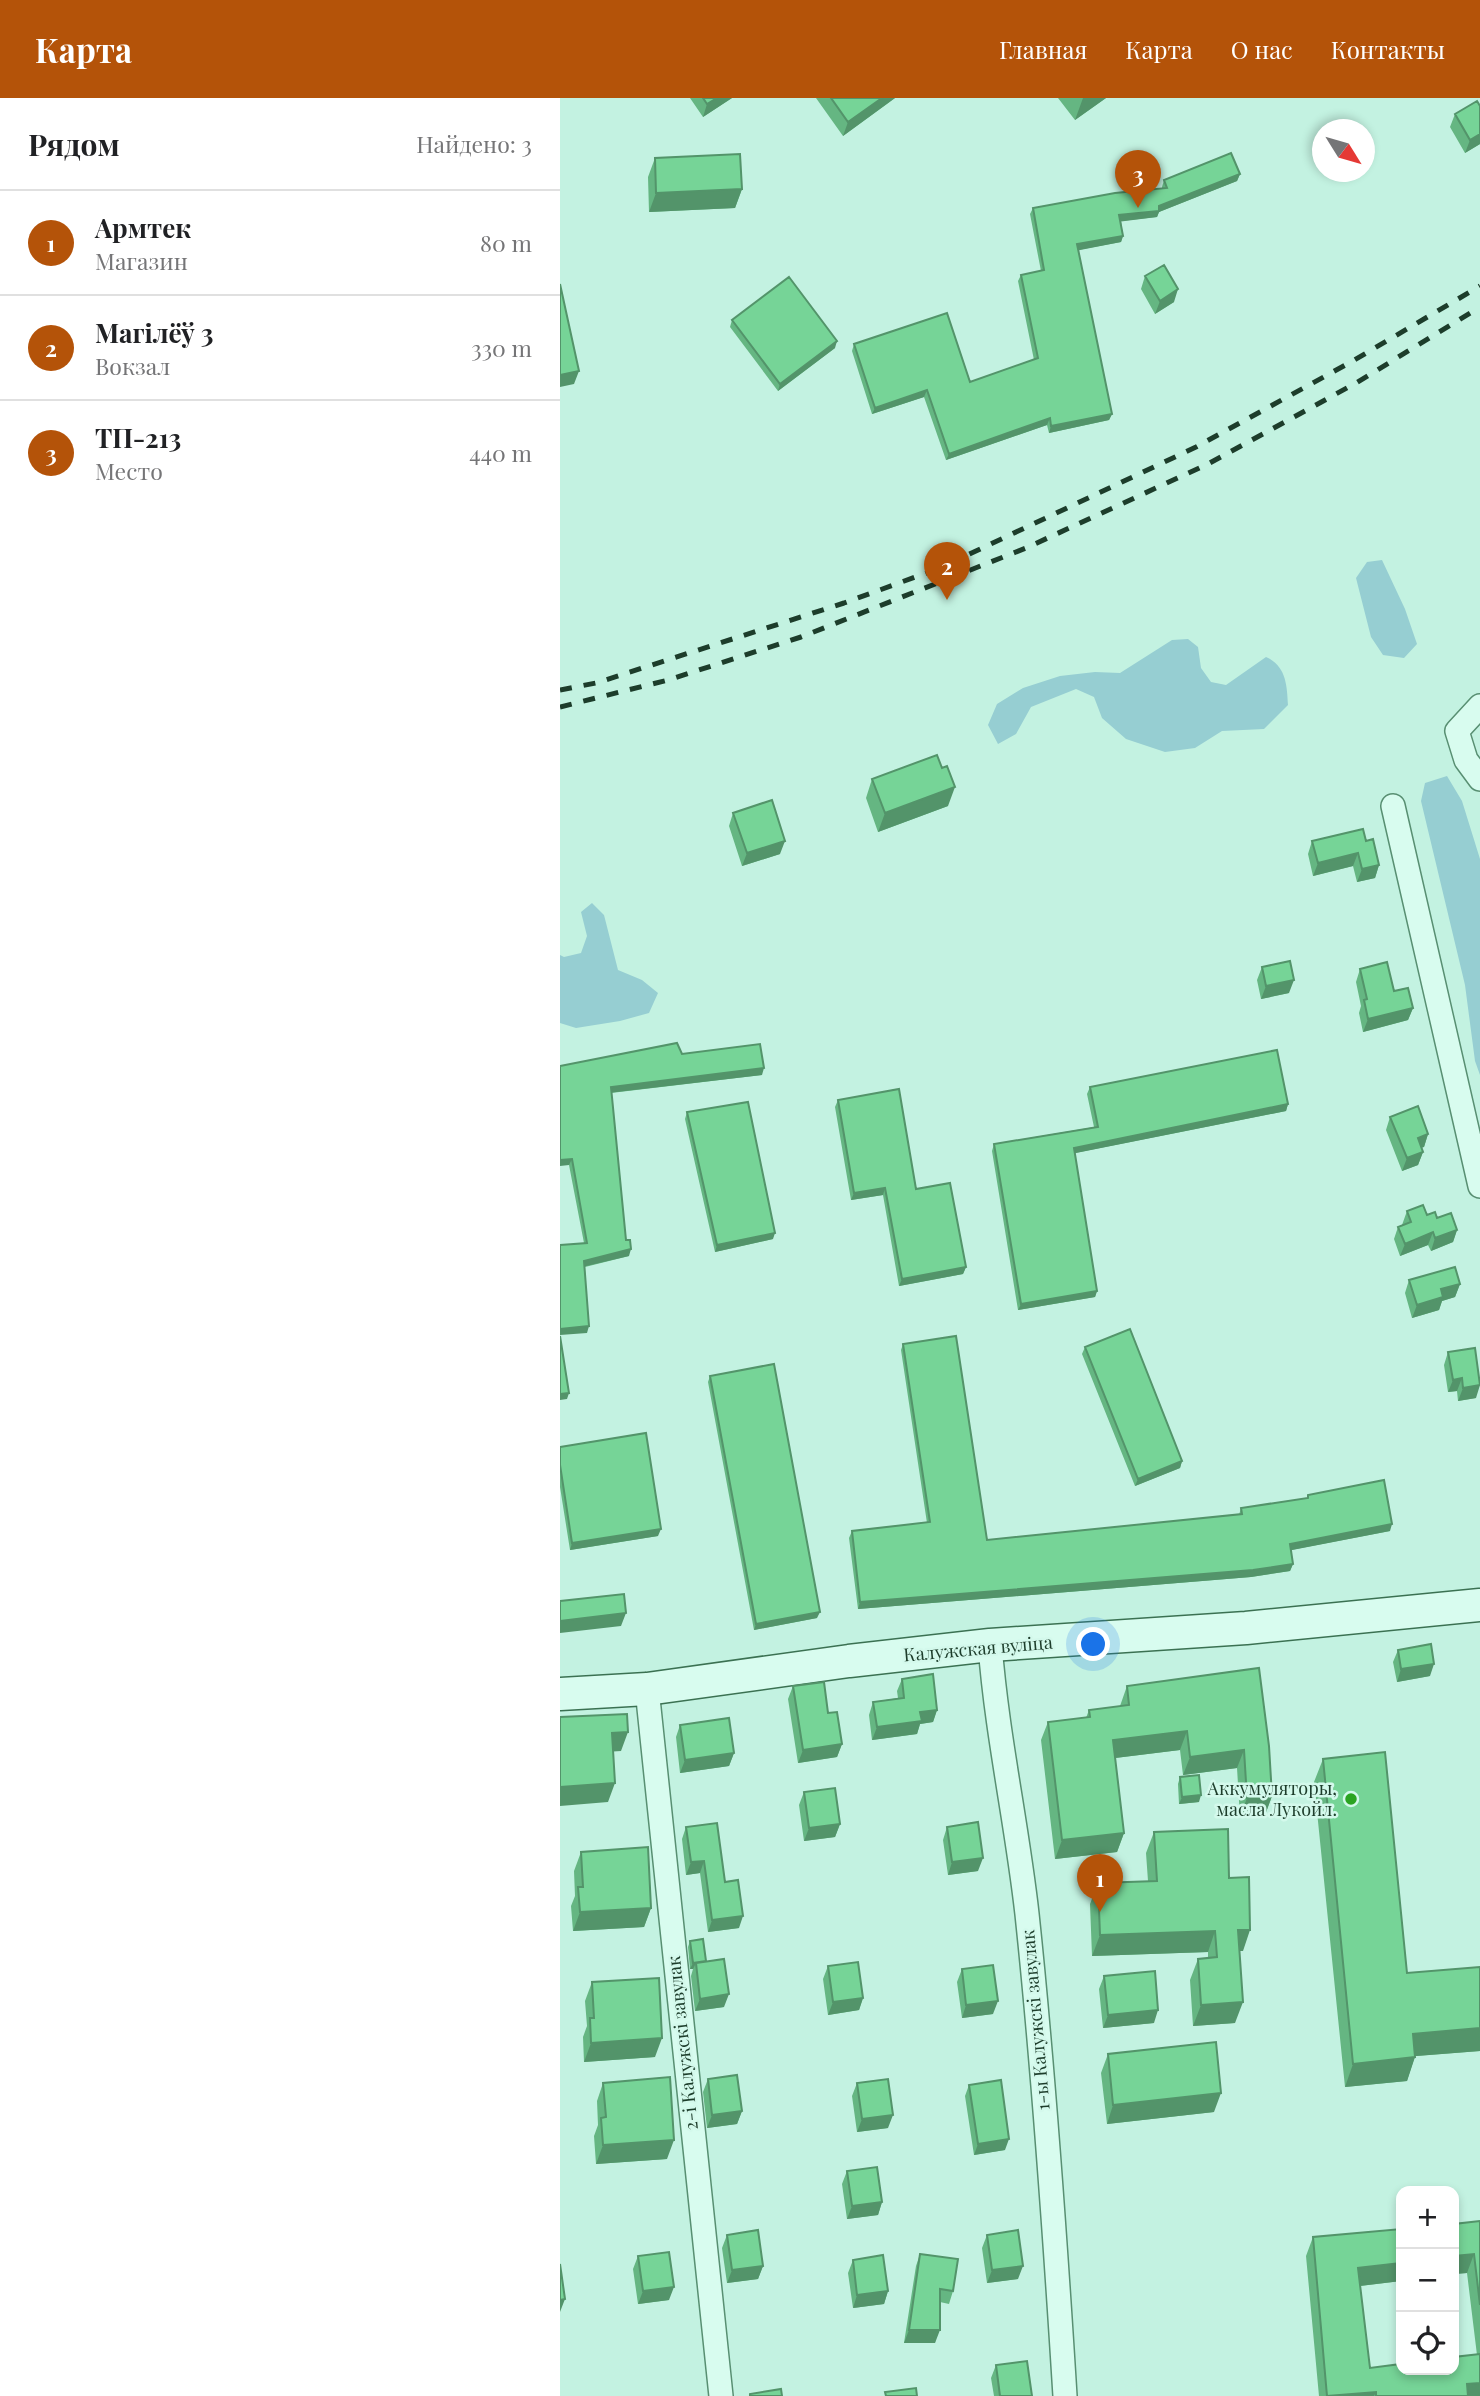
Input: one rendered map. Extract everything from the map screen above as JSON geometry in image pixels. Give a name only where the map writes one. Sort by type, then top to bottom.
[{"type":"street","points":[[1480,706],[1457,731],[1466,760],[1480,779]]},
{"type":"street","points":[[1393,806],[1480,1186]]},
{"type":"street","name":"Калужская вуліца","points":[[560,1694],[647,1689],[849,1661],[990,1646],[1246,1628],[1480,1605]]},
{"type":"street","name":"1-ы Калужскі завулак","points":[[990,1646],[993,1691],[1028,1925],[1065,2396]]},
{"type":"street","name":"2-і Калужскі завулак","points":[[647,1689],[721,2396]]},
{"type":"shaded area","points":[[1382,560],[1405,609],[1417,644],[1404,658],[1383,655],[1371,637],[1356,578],[1367,562]]},
{"type":"shaded area","points":[[1188,639],[1198,647],[1201,668],[1211,682],[1226,685],[1266,657],[1273,661],[1284,677],[1288,705],[1264,729],[1222,731],[1195,748],[1165,752],[1126,739],[1102,718],[1094,697],[1076,689],[1031,707],[1016,734],[998,744],[988,725],[997,704],[1023,688],[1060,676],[1095,672],[1120,673],[1172,640]]},
{"type":"shaded area","points":[[1447,776],[1462,801],[1480,859],[1480,1075],[1475,1061],[1465,985],[1421,801],[1425,783]]},
{"type":"shaded area","points":[[592,903],[604,915],[618,970],[642,980],[658,993],[649,1013],[576,1028],[560,1023],[560,955],[564,957],[581,953],[587,936],[581,912]]},
{"type":"building","points":[[703,98],[717,98],[707,104]]},
{"type":"building","points":[[831,98],[882,98],[848,122]]},
{"type":"building","points":[[1477,101],[1480,106],[1480,134],[1470,140],[1455,114]]},
{"type":"building","points":[[1231,153],[1240,174],[1159,206],[1159,211],[1119,215],[1123,236],[1077,244],[1112,414],[1051,426],[1050,418],[949,454],[927,390],[875,408],[854,344],[947,313],[970,382],[1038,358],[1021,275],[1044,270],[1033,208],[1115,193],[1167,188],[1164,180]]},
{"type":"building","points":[[740,154],[742,189],[656,193],[655,158]]},
{"type":"building","points":[[1164,265],[1178,289],[1160,301],[1145,276]]},
{"type":"building","points":[[789,277],[837,341],[780,384],[732,320]]},
{"type":"building","points":[[560,284],[579,371],[560,375]]},
{"type":"building","points":[[937,755],[942,768],[947,766],[955,787],[885,813],[872,779]]},
{"type":"building","points":[[772,800],[785,841],[747,853],[733,813]]},
{"type":"building","points":[[1363,829],[1366,841],[1373,839],[1379,865],[1362,869],[1358,853],[1318,863],[1312,841]]},
{"type":"building","points":[[1290,961],[1294,980],[1266,986],[1262,967]]},
{"type":"building","points":[[1387,962],[1394,991],[1408,988],[1413,1008],[1368,1019],[1364,1000],[1367,999],[1360,969]]},
{"type":"building","points":[[677,1043],[682,1054],[760,1044],[764,1068],[611,1087],[626,1240],[630,1240],[631,1249],[584,1261],[589,1326],[560,1329],[560,1245],[587,1243],[572,1159],[560,1160],[560,1066]]},
{"type":"building","points":[[1277,1050],[1288,1104],[1074,1148],[1097,1291],[1021,1304],[994,1144],[1098,1127],[1090,1087]]},
{"type":"building","points":[[899,1089],[916,1189],[950,1183],[966,1267],[902,1279],[885,1188],[854,1193],[838,1100]]},
{"type":"building","points":[[748,1102],[775,1233],[717,1245],[687,1112]]},
{"type":"building","points":[[1418,1106],[1428,1134],[1418,1138],[1423,1152],[1407,1158],[1390,1117]]},
{"type":"building","points":[[1423,1205],[1427,1215],[1435,1212],[1437,1218],[1451,1213],[1457,1230],[1435,1238],[1433,1232],[1405,1244],[1398,1227],[1411,1222],[1407,1211]]},
{"type":"building","points":[[1455,1267],[1460,1284],[1441,1289],[1443,1297],[1417,1305],[1409,1280]]},
{"type":"building","points":[[1130,1329],[1182,1461],[1138,1479],[1085,1347]]},
{"type":"building","points":[[560,1336],[569,1393],[560,1394]]},
{"type":"building","points":[[956,1336],[987,1540],[1242,1514],[1241,1508],[1308,1498],[1308,1495],[1384,1480],[1392,1524],[1290,1544],[1293,1564],[1253,1570],[860,1602],[852,1531],[930,1522],[903,1344]]},
{"type":"building","points":[[1475,1348],[1480,1385],[1463,1388],[1462,1378],[1453,1380],[1448,1352]]},
{"type":"building","points":[[774,1364],[820,1612],[756,1624],[710,1376]]},
{"type":"building","points":[[646,1433],[661,1529],[572,1543],[560,1465],[560,1447]]},
{"type":"building","points":[[624,1594],[626,1613],[560,1621],[560,1601]]},
{"type":"building","points":[[1431,1644],[1434,1664],[1401,1669],[1398,1650]]},
{"type":"building","points":[[1259,1668],[1272,1796],[1247,1798],[1244,1750],[1190,1757],[1187,1731],[1113,1740],[1124,1833],[1062,1840],[1048,1722],[1090,1717],[1089,1710],[1129,1705],[1127,1686]]},
{"type":"building","points":[[933,1674],[937,1710],[920,1712],[922,1721],[877,1727],[873,1702],[904,1698],[902,1679]]},
{"type":"building","points":[[824,1682],[828,1713],[837,1712],[842,1744],[803,1750],[793,1686]]},
{"type":"building","points":[[627,1714],[628,1732],[612,1733],[615,1783],[560,1787],[560,1717]]},
{"type":"building","points":[[729,1718],[734,1753],[685,1760],[680,1725]]},
{"type":"building","points":[[1385,1752],[1407,1973],[1480,1967],[1480,2028],[1413,2034],[1415,2057],[1353,2064],[1323,1759]]},
{"type":"building","points":[[1199,1775],[1201,1795],[1182,1797],[1180,1777]]},
{"type":"building","points":[[835,1788],[840,1824],[809,1828],[804,1792]]},
{"type":"building","points":[[978,1822],[983,1858],[952,1862],[947,1827]]},
{"type":"building","points":[[717,1823],[725,1882],[738,1880],[743,1916],[712,1920],[704,1861],[691,1862],[686,1827]]},
{"type":"building","points":[[1228,1829],[1229,1878],[1249,1877],[1250,1930],[1238,1930],[1243,2002],[1201,2005],[1198,1959],[1217,1957],[1215,1931],[1100,1935],[1098,1883],[1157,1881],[1154,1832]]},
{"type":"building","points":[[648,1847],[651,1908],[580,1912],[578,1887],[583,1887],[581,1852]]},
{"type":"building","points":[[703,1939],[706,1961],[693,1963],[690,1941]]},
{"type":"building","points":[[724,1959],[729,1994],[700,1999],[696,1963]]},
{"type":"building","points":[[858,1962],[863,1998],[833,2002],[828,1966]]},
{"type":"building","points":[[993,1965],[998,2001],[966,2005],[962,1969]]},
{"type":"building","points":[[1155,1971],[1158,2010],[1108,2015],[1104,1976]]},
{"type":"building","points":[[659,1978],[662,2038],[591,2043],[590,2018],[594,2018],[592,1982]]},
{"type":"building","points":[[1216,2042],[1221,2093],[1113,2105],[1108,2054]]},
{"type":"building","points":[[737,2075],[742,2111],[712,2115],[708,2079]]},
{"type":"building","points":[[670,2077],[674,2140],[603,2145],[601,2118],[606,2117],[603,2083]]},
{"type":"building","points":[[888,2079],[893,2115],[862,2119],[857,2083]]},
{"type":"building","points":[[1001,2080],[1009,2139],[978,2144],[969,2085]]},
{"type":"building","points":[[877,2167],[882,2202],[852,2206],[847,2171]]},
{"type":"building","points":[[1480,2221],[1480,2305],[1474,2254],[1459,2256],[1459,2223]]},
{"type":"building","points":[[1396,2229],[1396,2264],[1358,2268],[1370,2368],[1396,2365],[1396,2375],[1459,2375],[1459,2356],[1480,2354],[1480,2383],[1467,2384],[1468,2396],[1376,2396],[1376,2392],[1327,2396],[1313,2237]]},
{"type":"building","points":[[758,2230],[763,2266],[732,2270],[727,2235]]},
{"type":"building","points":[[1018,2230],[1023,2266],[992,2270],[987,2235]]},
{"type":"building","points":[[669,2252],[674,2287],[643,2291],[638,2256]]},
{"type":"building","points":[[920,2254],[958,2259],[953,2291],[940,2289],[940,2330],[909,2330]]},
{"type":"building","points":[[883,2255],[888,2291],[857,2295],[853,2260]]},
{"type":"building","points":[[560,2264],[565,2299],[560,2300]]},
{"type":"building","points":[[1027,2361],[1032,2396],[1000,2396],[996,2365]]},
{"type":"building","points":[[916,2388],[917,2396],[886,2396],[885,2392]]},
{"type":"building","points":[[781,2389],[782,2396],[750,2396],[750,2394]]},
{"type":"railway","points":[[560,690],[596,683],[844,603],[940,568],[1196,447],[1351,362],[1480,286]]},
{"type":"railway","points":[[560,707],[668,680],[801,637],[1026,548],[1208,464],[1356,383],[1480,307]]},
{"type":"place","name":"ТП-213","points":[[1138,208]]},
{"type":"place","name":"Магілёў 3","points":[[947,600]]},
{"type":"place","name":"Аккумуляторы, масла Лукойл.","points":[[1351,1799]]},
{"type":"place","name":"Армтек","points":[[1100,1912]]}]
